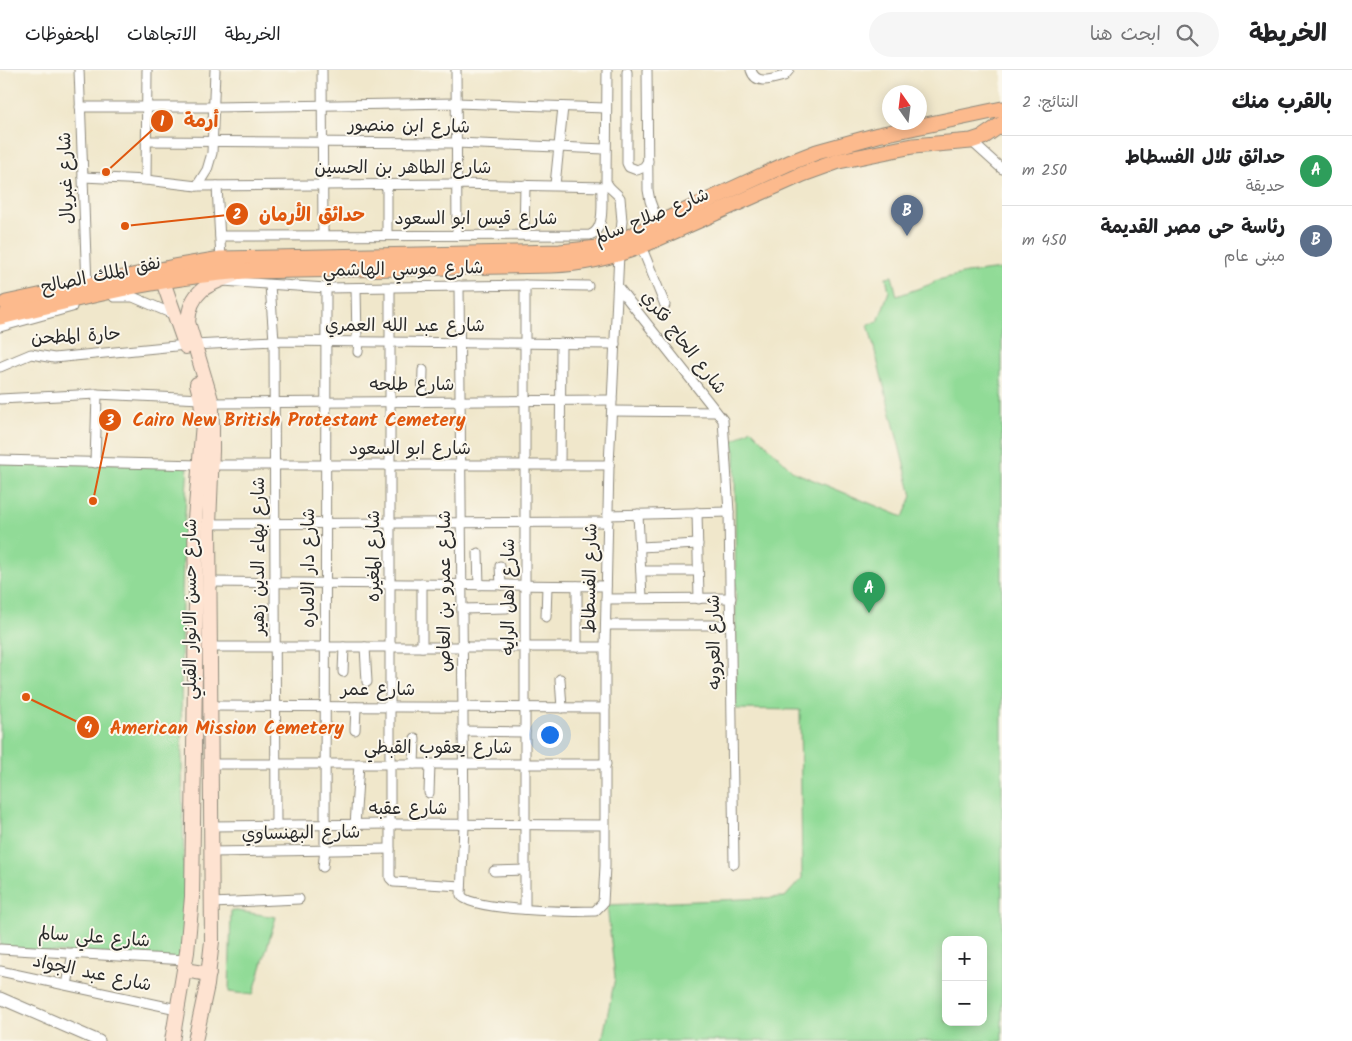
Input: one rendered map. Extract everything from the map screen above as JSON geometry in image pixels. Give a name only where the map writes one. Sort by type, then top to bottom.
[{"type":"highway","name":"شارع صلاح سالم","points":[[214,268],[246,271],[581,263],[619,248],[658,224],[789,163],[818,152],[878,135],[1002,109]]},
{"type":"highway","points":[[955,118],[965,142]]},
{"type":"highway","name":"شارع صلاح سالم","points":[[214,268],[560,252],[641,246],[802,174],[839,161],[892,149],[965,142],[983,137],[1002,124]]},
{"type":"highway","name":"نفق الملك الصالح","points":[[0,318],[161,276],[214,268]]},
{"type":"highway","name":"نفق الملك الصالح","points":[[6,303],[90,294]]},
{"type":"main road","name":"شارع حسن الانوار القبلي","points":[[190,345],[188,322],[191,304],[202,290],[214,268]]},
{"type":"main road","name":"شارع حسن الانوار القبلي","points":[[161,276],[175,315],[190,345],[207,401],[206,465],[209,524],[212,941],[208,974],[195,1041]]},
{"type":"main road","name":"شارع حسن الانوار القبلي","points":[[172,1041],[185,966],[191,910],[196,601],[195,519],[206,465]]},
{"type":"main road","points":[[185,966],[208,974]]},
{"type":"street","name":"شارع غبريال","points":[[79,70],[90,294]]},
{"type":"street","points":[[146,180],[147,70]]},
{"type":"street","points":[[198,186],[210,162],[215,70]]},
{"type":"street","points":[[322,70],[323,235]]},
{"type":"street","points":[[456,70],[456,235]]},
{"type":"street","name":"شارع الفسطاط","points":[[525,909],[595,911],[603,903],[609,465],[619,248],[622,221],[620,198],[605,187],[606,70]]},
{"type":"street","points":[[647,70],[649,196],[658,224]]},
{"type":"street","points":[[751,70],[755,78],[761,81],[784,76],[789,70]]},
{"type":"street","points":[[627,72],[627,163],[632,169],[641,170],[648,160]]},
{"type":"street","points":[[80,107],[456,103],[606,108]]},
{"type":"street","points":[[556,186],[563,106]]},
{"type":"street","name":"شارع ابن منصور","points":[[146,141],[456,143],[605,149]]},
{"type":"street","points":[[965,142],[1002,169]]},
{"type":"street","name":"شارع الطاهر بن الحسين","points":[[83,177],[146,180],[198,186],[525,184],[605,187]]},
{"type":"street","points":[[387,235],[388,184]]},
{"type":"street","points":[[524,235],[525,184]]},
{"type":"street","points":[[214,268],[220,236],[217,186]]},
{"type":"street","name":"شارع قيس ابو السعود","points":[[220,236],[590,235],[595,233],[600,226],[605,187]]},
{"type":"street","name":"شارع الحاج فكري","points":[[641,246],[665,305]]},
{"type":"street","name":"شارع موسي الهاشمي","points":[[214,268],[270,285],[326,288],[588,286]]},
{"type":"street","name":"شارع بهاء الدين زهير","points":[[270,285],[274,341],[275,403],[276,826]]},
{"type":"street","name":"شارع اهل الرايه","points":[[525,285],[525,909]]},
{"type":"street","name":"شارع عمرو بن العاص","points":[[459,286],[464,826],[461,891]]},
{"type":"street","name":"شارع الحاج فكري","points":[[618,287],[723,420]]},
{"type":"street","name":"شارع دار الاماره","points":[[323,867],[325,849],[326,288]]},
{"type":"street","points":[[356,288],[358,352]]},
{"type":"street","name":"شارع المغيره","points":[[390,288],[391,881],[461,891]]},
{"type":"street","points":[[0,328],[90,294],[111,297],[133,297],[175,315]]},
{"type":"street","name":"شارع عبد الله العمري","points":[[190,345],[274,341],[615,344]]},
{"type":"street","points":[[560,343],[560,465]]},
{"type":"street","name":"حارة المطحن","points":[[0,367],[31,354],[54,358],[190,345]]},
{"type":"street","points":[[422,402],[423,370]]},
{"type":"street","points":[[95,463],[97,394]]},
{"type":"street","name":"شارع طلحه","points":[[0,399],[97,394],[275,403],[612,400]]},
{"type":"street","points":[[612,411],[716,412]]},
{"type":"street","name":"شارع العروبه","points":[[723,420],[729,512],[734,864]]},
{"type":"street","name":"شارع ابو السعود","points":[[0,460],[206,465],[609,465]]},
{"type":"street","points":[[697,512],[699,599]]},
{"type":"street","points":[[209,524],[525,522],[608,518],[638,514],[729,512]]},
{"type":"street","points":[[638,514],[642,598]]},
{"type":"street","points":[[640,547],[698,544]]},
{"type":"street","points":[[478,553],[479,585]]},
{"type":"street","points":[[500,566],[500,585]]},
{"type":"street","points":[[641,572],[698,571]]},
{"type":"street","points":[[209,582],[606,586]]},
{"type":"street","points":[[422,584],[422,647]]},
{"type":"street","points":[[546,617],[547,586]]},
{"type":"street","points":[[577,586],[577,647]]},
{"type":"street","points":[[606,599],[731,598]]},
{"type":"street","points":[[462,608],[507,608]]},
{"type":"street","points":[[606,625],[731,625]]},
{"type":"street","points":[[210,647],[606,647]]},
{"type":"street","points":[[343,672],[344,647]]},
{"type":"street","points":[[365,647],[367,682]]},
{"type":"street","points":[[560,679],[562,708]]},
{"type":"street","name":"شارع عمر","points":[[210,706],[605,708]]},
{"type":"street","points":[[355,730],[356,707]]},
{"type":"street","points":[[463,731],[525,732]]},
{"type":"street","points":[[414,764],[415,738]]},
{"type":"street","name":"شارع يعقوب القبطي","points":[[211,764],[606,764]]},
{"type":"street","points":[[354,826],[359,764]]},
{"type":"street","points":[[429,793],[430,764]]},
{"type":"street","name":"شارع عقبه","points":[[211,826],[354,826],[390,824],[464,826],[604,825]]},
{"type":"street","name":"شارع البهنساوي","points":[[212,852],[390,849]]},
{"type":"street","points":[[494,871],[525,870]]},
{"type":"street","points":[[461,891],[462,899],[465,900],[499,907],[525,909]]},
{"type":"street","points":[[212,903],[298,899]]},
{"type":"street","name":"شارع علي سالم","points":[[0,948],[73,953],[185,966]]},
{"type":"street","points":[[67,985],[73,953]]},
{"type":"street","name":"شارع عبد الجواد","points":[[0,971],[177,1009]]},
{"type":"street","points":[[0,998],[99,1041]]},
{"type":"green space","points":[[1002,269],[1002,1041],[602,1041],[615,978],[607,905],[785,897],[802,878],[800,710],[736,709],[735,451],[731,443],[751,429],[794,472],[903,517],[912,496],[868,324],[878,322],[889,291],[886,277],[892,276],[897,296],[934,283],[934,281],[966,273]]},
{"type":"green space","points":[[0,460],[188,465],[184,527],[181,651],[186,960],[0,949]]},
{"type":"green space","points":[[231,910],[276,917],[253,995],[229,992]]},
{"type":"place","name":"أرمة","points":[[106,172]]},
{"type":"place","name":"حدائق الأرمان","points":[[125,226]]},
{"type":"place","name":"رئاسة حى مصر القديمة","points":[[907,236]]},
{"type":"place","name":"Cairo New British Protestant Cemetery","points":[[93,501]]},
{"type":"place","name":"حدائق تلال الفسطاط","points":[[869,613]]},
{"type":"place","name":"American Mission Cemetery","points":[[26,697]]}]
